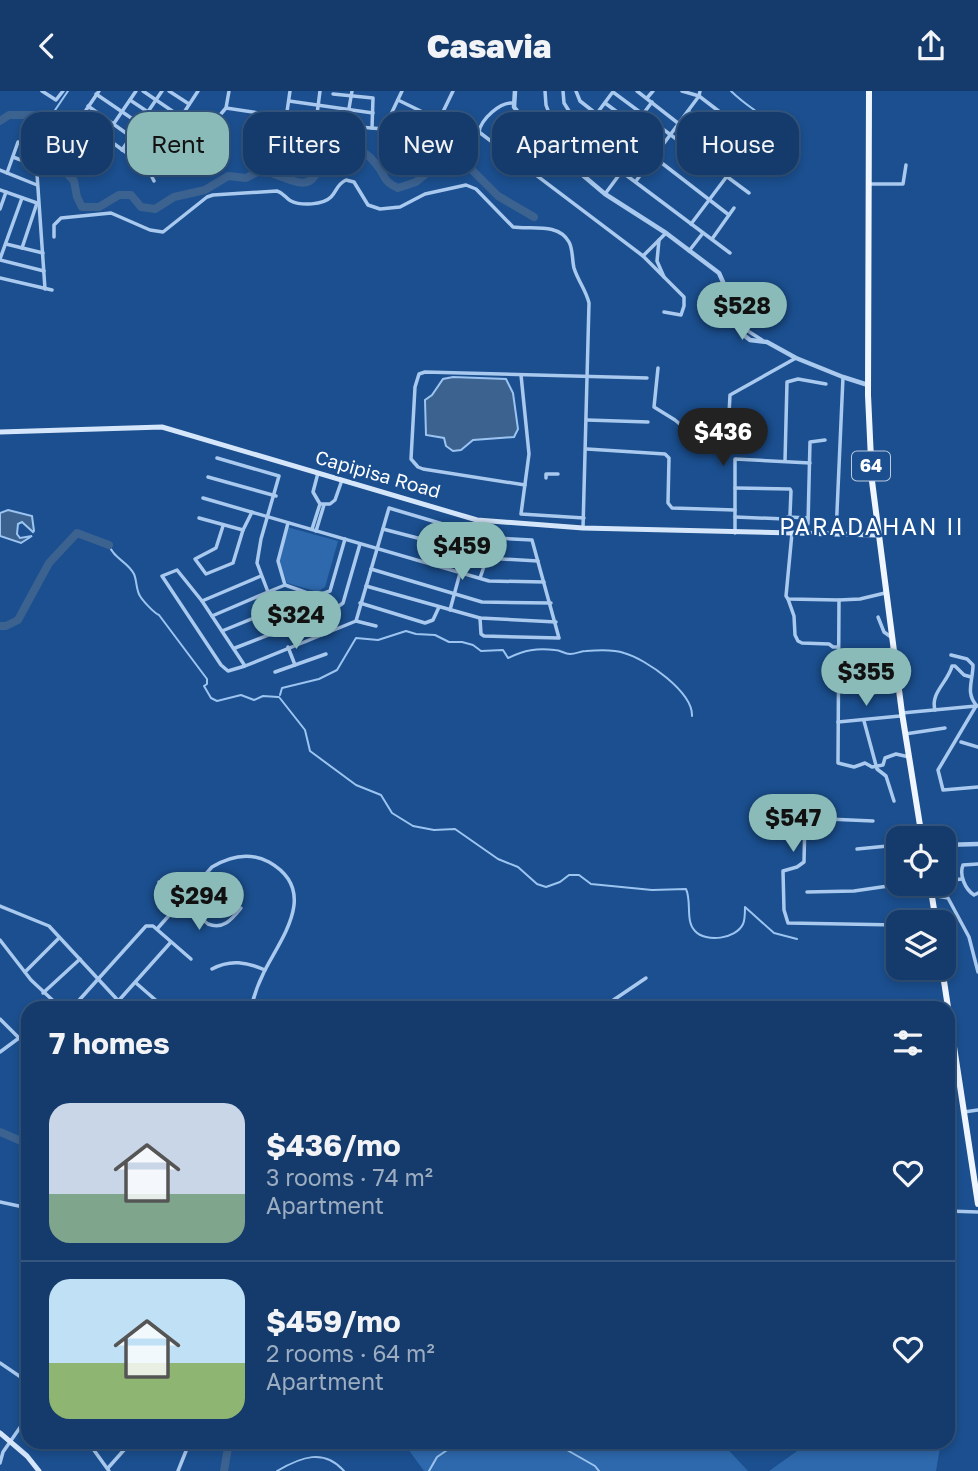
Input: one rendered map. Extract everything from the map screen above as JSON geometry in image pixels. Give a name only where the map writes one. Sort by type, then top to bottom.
[{"type":"main road","name":"64","points":[[869,91],[868,385],[872,481],[877,535],[920,826]]},
{"type":"main road","name":"Capipisa Road","points":[[0,432],[162,427],[477,520],[583,528],[877,535]]},
{"type":"main road","points":[[944,980],[947,1001]]},
{"type":"main road","points":[[955,1048],[978,1204]]},
{"type":"main road","points":[[0,1433],[27,1456],[39,1471]]},
{"type":"street","points":[[42,91],[56,100],[64,91]]},
{"type":"street","points":[[114,124],[136,91]]},
{"type":"street","points":[[144,91],[174,112]]},
{"type":"street","points":[[149,112],[162,91]]},
{"type":"street","points":[[169,91],[189,104]]},
{"type":"street","points":[[184,112],[198,91]]},
{"type":"street","points":[[221,112],[226,108],[229,91]]},
{"type":"street","points":[[287,112],[290,91]]},
{"type":"street","points":[[315,91],[320,91],[317,112]]},
{"type":"street","points":[[392,112],[402,91]]},
{"type":"street","points":[[443,112],[453,91]]},
{"type":"street","points":[[515,91],[513,103],[523,119],[605,194],[666,233],[719,273],[738,318],[738,328],[745,336],[752,341],[767,342],[796,358],[868,385]]},
{"type":"street","points":[[545,91],[549,112]]},
{"type":"street","points":[[563,91],[566,107],[571,112]]},
{"type":"street","points":[[576,91],[580,101],[593,112]]},
{"type":"street","points":[[637,91],[677,120]]},
{"type":"street","points":[[647,98],[653,91]]},
{"type":"street","points":[[683,91],[700,94],[722,112]]},
{"type":"street","points":[[598,112],[613,92],[640,112]]},
{"type":"street","points":[[84,112],[97,93],[127,115]]},
{"type":"street","points":[[349,111],[351,93]]},
{"type":"street","points":[[333,94],[351,93],[373,98],[372,128]]},
{"type":"street","points":[[688,111],[700,94]]},
{"type":"street","points":[[130,100],[147,112]]},
{"type":"street","points":[[398,100],[423,112]]},
{"type":"street","points":[[289,101],[373,113]]},
{"type":"street","points":[[644,112],[652,102]]},
{"type":"street","points":[[513,103],[498,107],[479,127],[481,134],[643,256],[681,293],[685,304],[680,316],[664,312]]},
{"type":"street","points":[[605,103],[617,112]]},
{"type":"street","points":[[88,106],[127,133]]},
{"type":"street","points":[[226,108],[250,112]]},
{"type":"street","points":[[663,144],[677,126]]},
{"type":"street","points":[[365,127],[379,129]]},
{"type":"street","points":[[663,130],[677,140]]},
{"type":"street","points":[[7,173],[18,142],[21,142]]},
{"type":"street","points":[[121,150],[127,142]]},
{"type":"street","points":[[113,144],[127,154]]},
{"type":"street","points":[[13,157],[21,160]]},
{"type":"street","points":[[663,165],[729,215]]},
{"type":"street","points":[[869,184],[903,184],[906,165]]},
{"type":"street","points":[[0,170],[38,185]]},
{"type":"street","points":[[37,175],[45,289]]},
{"type":"street","points":[[151,175],[154,181]]},
{"type":"street","points":[[605,194],[619,175]]},
{"type":"street","points":[[628,175],[730,253]]},
{"type":"street","points":[[636,181],[640,175]]},
{"type":"street","points":[[723,175],[749,193]]},
{"type":"street","points":[[691,224],[726,177]]},
{"type":"street","points":[[54,237],[54,225],[61,218],[111,213],[150,230],[163,232],[213,195],[277,191],[292,201],[317,204],[329,199],[340,184],[350,180],[368,205],[380,209],[400,207],[425,194],[466,185],[476,190],[513,227],[549,228],[569,242],[573,264],[589,303],[583,528]]},
{"type":"street","points":[[0,190],[38,204]]},
{"type":"street","points":[[0,209],[6,192]]},
{"type":"street","points":[[22,198],[0,259],[44,271]]},
{"type":"street","points":[[22,248],[38,204]]},
{"type":"street","points":[[712,239],[734,208]]},
{"type":"street","points":[[643,256],[666,233]]},
{"type":"street","points":[[689,251],[704,233]]},
{"type":"street","points":[[659,240],[657,261],[665,279]]},
{"type":"street","points":[[6,244],[43,253]]},
{"type":"street","points":[[0,278],[52,291]]},
{"type":"street","points":[[658,368],[654,407],[675,420],[702,443],[725,456],[730,395],[796,358]]},
{"type":"street","points":[[525,485],[418,467],[411,459],[415,387],[419,374],[425,372],[647,378]]},
{"type":"street","points":[[521,375],[530,454],[521,514],[584,517]]},
{"type":"street","points":[[836,534],[843,377]]},
{"type":"street","points":[[785,461],[788,382],[799,379],[826,384]]},
{"type":"street","points":[[587,420],[648,422]]},
{"type":"street","points":[[808,524],[810,442],[825,440]]},
{"type":"street","points":[[587,450],[665,454],[669,459],[668,503],[672,508],[735,510]]},
{"type":"street","points":[[217,458],[277,475],[280,479],[261,539],[257,563],[268,592]]},
{"type":"street","points":[[735,533],[735,459],[810,463]]},
{"type":"street","points":[[318,473],[313,492],[322,504]]},
{"type":"street","points":[[546,478],[546,474],[558,474]]},
{"type":"street","points":[[208,477],[275,496]]},
{"type":"street","points":[[322,504],[335,501],[342,480]]},
{"type":"street","points":[[735,488],[790,489],[788,517]]},
{"type":"street","points":[[203,498],[489,581],[544,582]]},
{"type":"street","points":[[314,530],[322,504]]},
{"type":"street","points":[[356,621],[389,508],[453,527],[442,566]]},
{"type":"street","points":[[223,526],[216,548],[195,559],[206,575],[233,563],[243,530],[252,512]]},
{"type":"street","points":[[199,517],[243,530]]},
{"type":"street","points":[[735,517],[808,518]]},
{"type":"street","points":[[450,610],[477,520]]},
{"type":"street","points":[[285,585],[278,561],[288,523]]},
{"type":"street","points":[[383,529],[448,546]]},
{"type":"street","points":[[792,533],[786,596],[794,616],[795,635],[802,643],[839,647]]},
{"type":"street","points":[[480,578],[494,538],[532,540],[559,638],[484,636],[481,634],[480,618]]},
{"type":"street","points":[[212,616],[285,585],[316,596],[330,591],[345,539]]},
{"type":"street","points":[[234,648],[335,609],[344,603],[360,544]]},
{"type":"street","points":[[485,558],[538,561]]},
{"type":"street","points":[[371,569],[482,602],[551,603]]},
{"type":"street","points":[[245,666],[202,601],[177,570],[162,576],[221,665],[228,671],[245,666],[356,621],[376,626]]},
{"type":"street","points":[[202,601],[261,576]]},
{"type":"street","points":[[366,586],[480,618],[556,622]]},
{"type":"street","points":[[788,599],[860,599],[886,593]]},
{"type":"street","points":[[316,596],[329,632]]},
{"type":"street","points":[[839,600],[838,760],[840,764],[854,767],[865,763],[883,765],[885,758],[895,754],[909,757]]},
{"type":"street","points":[[360,603],[425,623],[433,620],[439,607]]},
{"type":"street","points":[[222,631],[286,605],[301,608],[307,620]]},
{"type":"street","points":[[878,617],[884,632],[893,638]]},
{"type":"street","points":[[288,647],[295,665]]},
{"type":"street","points":[[839,654],[863,654],[894,649]]},
{"type":"street","points":[[275,672],[326,654]]},
{"type":"street","points":[[863,654],[870,693],[899,690]]},
{"type":"street","points":[[951,655],[967,659],[973,665],[970,697],[977,706]]},
{"type":"street","points":[[935,710],[933,704],[936,695],[952,666],[971,677]]},
{"type":"street","points":[[838,722],[977,706]]},
{"type":"street","points":[[977,706],[937,770],[943,790],[978,787]]},
{"type":"street","points":[[864,721],[878,771],[886,776],[894,801]]},
{"type":"street","points":[[905,734],[945,728]]},
{"type":"street","points":[[961,742],[978,747]]},
{"type":"street","points":[[873,821],[805,818],[804,862],[783,871],[784,910],[788,923],[886,925]]},
{"type":"street","points":[[956,845],[978,844]]},
{"type":"street","points":[[857,849],[886,846]]},
{"type":"street","points":[[157,929],[212,867],[231,858],[254,857],[278,868],[291,888],[294,914],[265,970],[253,1001]]},
{"type":"street","points":[[978,864],[963,865],[962,879],[970,893],[978,893]]},
{"type":"street","points":[[956,880],[962,879]]},
{"type":"street","points":[[159,882],[215,927],[231,920],[241,908]]},
{"type":"street","points":[[807,892],[854,891],[886,886]]},
{"type":"street","points":[[937,896],[948,898],[969,937],[978,972]]},
{"type":"street","points":[[0,906],[49,926],[119,1001],[171,942]]},
{"type":"street","points":[[79,1001],[148,925],[157,929],[191,959]]},
{"type":"street","points":[[25,972],[60,938]]},
{"type":"street","points":[[0,940],[53,1001]]},
{"type":"street","points":[[43,993],[80,959]]},
{"type":"street","points":[[212,969],[231,962],[254,965],[265,970]]},
{"type":"street","points":[[612,1001],[646,978]]},
{"type":"street","points":[[135,983],[157,1001]]},
{"type":"street","points":[[0,1019],[19,1038],[0,1052]]},
{"type":"street","points":[[964,1112],[978,1110]]},
{"type":"street","points":[[970,1155],[978,1158]]},
{"type":"street","points":[[0,1202],[21,1206]]},
{"type":"street","points":[[955,1211],[978,1212]]},
{"type":"street","points":[[0,1363],[21,1376]]},
{"type":"street","points":[[0,1463],[3,1452],[21,1426]]},
{"type":"street","points":[[93,1449],[108,1470],[124,1449]]},
{"type":"street","points":[[178,1471],[186,1449]]},
{"type":"shaded area","points":[[443,379],[506,379],[513,393],[518,429],[514,437],[473,440],[461,450],[453,451],[446,446],[444,438],[426,435],[425,400]]},
{"type":"shaded area","points":[[8,510],[32,516],[33,532],[22,522],[18,524],[17,534],[20,538],[32,536],[21,543],[0,536],[0,513]]},
{"type":"shaded area","points":[[287,527],[338,541],[325,587],[318,592],[287,583],[279,562]]},
{"type":"shaded area","points":[[408,1449],[728,1449],[748,1471],[424,1471]]},
{"type":"shaded area","points":[[800,1449],[940,1449],[936,1471],[769,1471]]},
{"type":"waterway","points":[[54,112],[68,91]]},
{"type":"waterway","points":[[731,91],[772,124],[778,133],[780,158],[775,176]]},
{"type":"waterway","points":[[0,121],[9,115],[33,115],[45,125],[58,163],[74,181],[82,207],[99,207],[119,195],[131,195],[141,207],[155,209],[174,197],[205,190],[228,176],[246,178],[261,170],[304,183],[316,174],[325,145],[340,145],[365,153],[387,180],[398,188],[416,182],[432,169],[465,163],[498,196],[534,217]]},
{"type":"waterway","points":[[0,626],[18,620],[49,563],[77,533],[109,545]]},
{"type":"waterway","points":[[109,545],[134,574],[141,598],[159,615],[207,679],[204,686],[211,698],[217,701],[241,695],[254,700],[263,696],[278,697]]},
{"type":"waterway","points":[[280,695],[282,688],[319,679],[337,670],[356,638],[378,640],[406,631],[435,635],[449,642],[462,642],[481,651],[503,650],[508,658],[525,651],[542,649],[570,654],[600,650],[624,653],[655,669],[677,687],[685,697],[692,716]]},
{"type":"waterway","points":[[279,697],[305,730],[310,751],[356,785],[381,795],[392,813],[413,826],[434,830],[455,829],[498,859],[518,867],[537,884],[546,887],[569,875],[579,875],[591,884],[652,890],[686,889],[690,922],[700,935],[720,938],[734,933],[743,924],[745,907],[774,933],[797,939]]},
{"type":"waterway","points":[[0,1132],[21,1141]]},
{"type":"waterway","points":[[224,1471],[228,1449]]},
{"type":"waterway","points":[[429,1471],[437,1457],[449,1449]]},
{"type":"waterway","points":[[565,1449],[599,1471]]},
{"type":"waterway","points":[[277,1471],[312,1457],[328,1459],[344,1471]]},
{"type":"district","name":"PARADAHAN II","points":[[872,527]]}]
